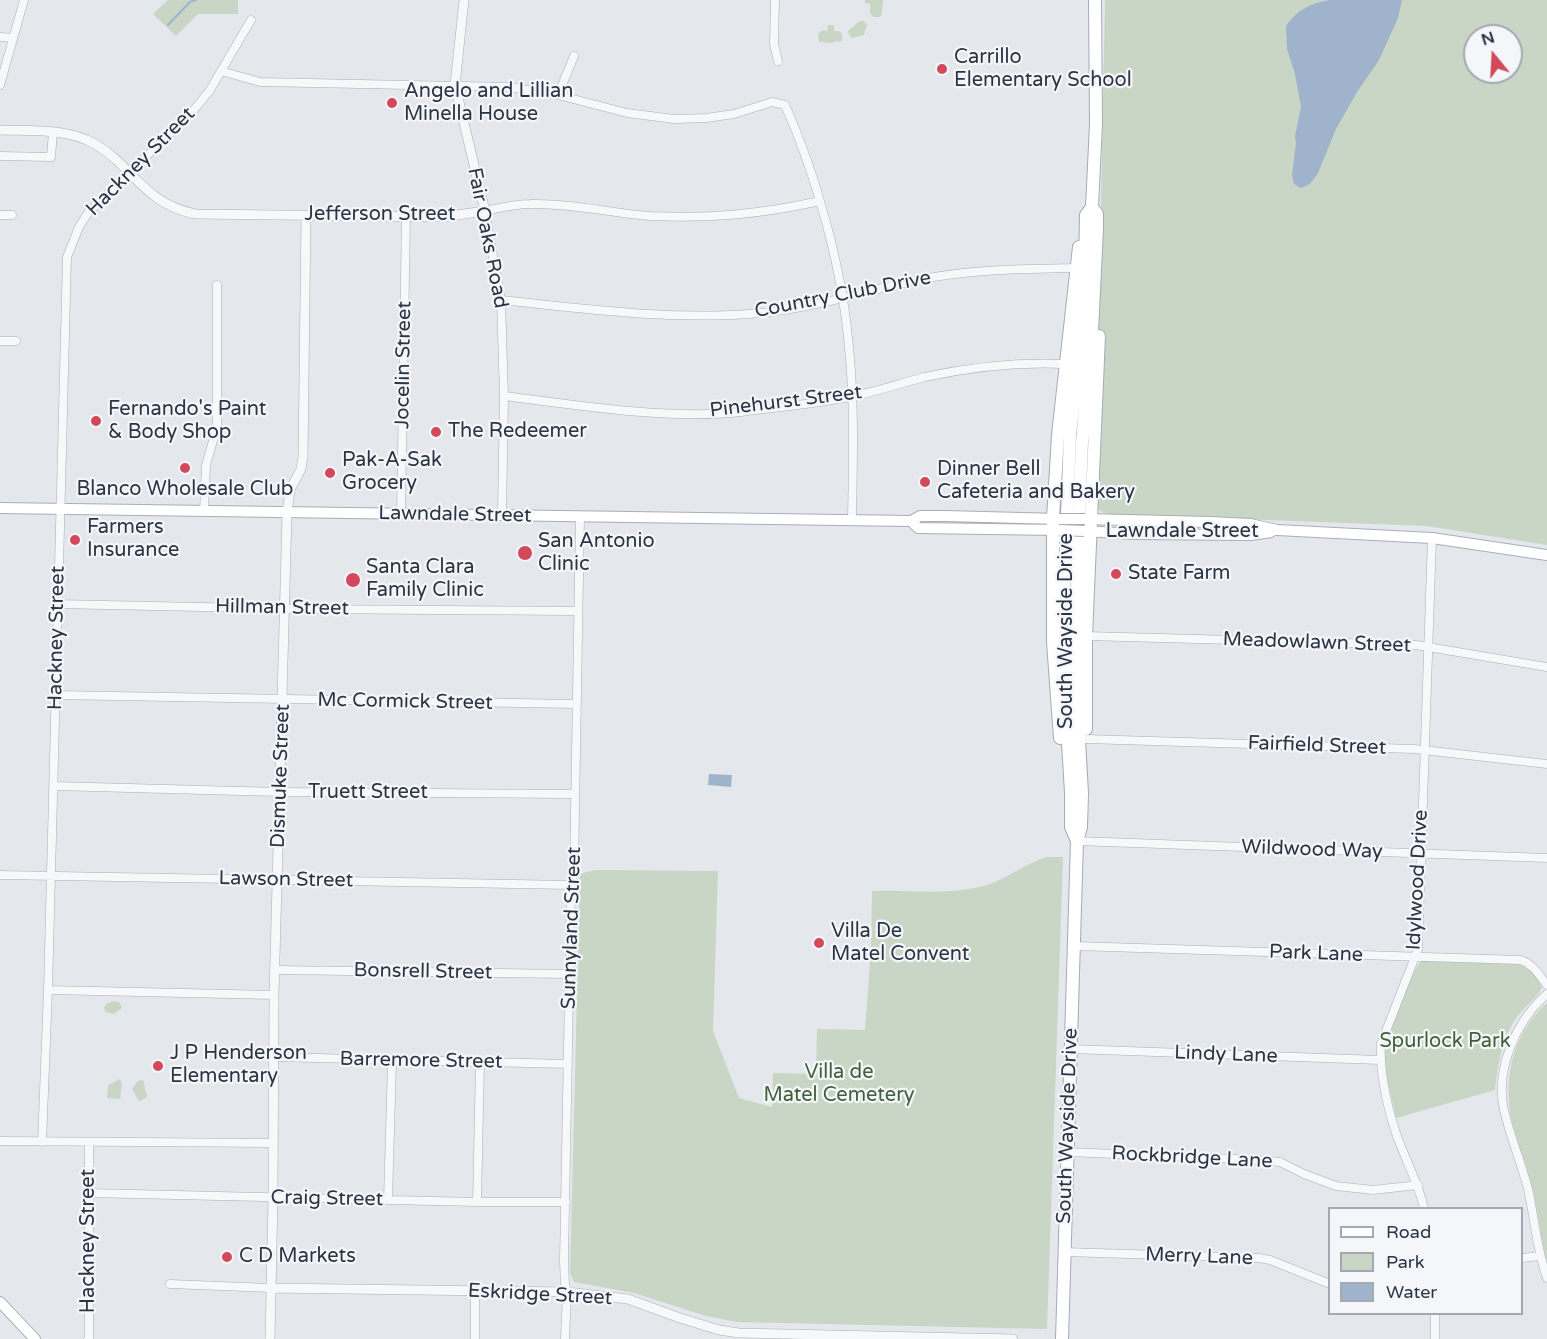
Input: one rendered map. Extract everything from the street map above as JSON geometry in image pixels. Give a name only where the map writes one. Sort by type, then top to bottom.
[{"type":"main road","name":"South Wayside Drive","points":[[1062,1339],[1077,842],[1081,827],[1065,692],[1064,597],[1070,435],[1092,226],[1086,215],[1092,207],[1096,123],[1095,0]]},
{"type":"main road","points":[[1076,793],[1062,763],[1053,642],[1058,435],[1078,253],[1092,226]]},
{"type":"main road","points":[[1076,793],[1085,762],[1088,525],[1102,287],[1092,226]]},
{"type":"main road","name":"Lawndale Street","points":[[0,508],[911,521],[920,516],[945,516],[1088,525],[1210,522],[1250,524],[1277,530],[1432,538],[1547,555]]},
{"type":"main road","points":[[945,516],[945,528]]},
{"type":"main road","name":"Lawndale Street","points":[[911,521],[918,528],[1056,524]]},
{"type":"main road","points":[[1210,522],[1210,535]]},
{"type":"main road","name":"Lawndale Street","points":[[1088,525],[1133,534],[1251,535],[1277,530]]},
{"type":"main road","points":[[0,1302],[35,1339]]},
{"type":"street","points":[[0,86],[24,0]]},
{"type":"street","name":"Fair Oaks Road","points":[[464,0],[455,85],[485,211],[501,300],[504,396],[502,515]]},
{"type":"street","points":[[775,0],[774,44],[778,61]]},
{"type":"street","name":"Hackney Street","points":[[42,1142],[54,786],[59,509],[67,257],[79,226],[88,213],[193,111],[210,90],[251,20]]},
{"type":"street","points":[[0,37],[13,38]]},
{"type":"street","points":[[558,95],[574,56]]},
{"type":"street","points":[[221,71],[260,82],[509,87],[558,95],[627,113],[674,119],[734,114],[766,103],[777,102],[784,105],[820,201],[843,297],[849,339],[852,396],[852,520]]},
{"type":"street","name":"Jefferson Street","points":[[0,130],[53,132],[93,143],[106,152],[158,200],[195,214],[443,217],[508,206],[545,204],[648,216],[698,217],[747,215],[820,201]]},
{"type":"street","points":[[0,156],[51,157],[53,132]]},
{"type":"street","points":[[0,215],[12,215]]},
{"type":"street","name":"Dismuke Street","points":[[270,1339],[274,995],[279,880],[279,792],[284,700],[287,513],[290,490],[301,469],[303,457],[306,216]]},
{"type":"street","name":"Jocelin Street","points":[[401,513],[406,217]]},
{"type":"street","name":"Country Club Drive","points":[[501,300],[686,317],[762,313],[919,280],[970,272],[1012,268],[1076,268]]},
{"type":"street","points":[[204,511],[206,465],[217,427],[217,285]]},
{"type":"street","points":[[0,341],[16,341]]},
{"type":"street","name":"Pinehurst Street","points":[[504,396],[632,410],[737,412],[852,396],[967,369],[1014,364],[1065,364]]},
{"type":"street","name":"Sunnyland Street","points":[[565,1339],[571,885],[574,870],[580,517]]},
{"type":"street","name":"Idylwood Drive","points":[[1424,1207],[1418,1185],[1399,1142],[1380,1060],[1381,1044],[1418,949],[1432,538]]},
{"type":"street","name":"Hillman Street","points":[[57,604],[286,609],[578,611]]},
{"type":"street","name":"Meadowlawn Street","points":[[1086,636],[1427,647],[1547,667]]},
{"type":"street","name":"Mc Cormick Street","points":[[55,695],[576,705]]},
{"type":"street","name":"Fairfield Street","points":[[1086,739],[1425,750],[1547,764]]},
{"type":"street","name":"Truett Street","points":[[54,786],[279,792],[574,794]]},
{"type":"street","name":"Wildwood Way","points":[[1077,842],[1547,858]]},
{"type":"street","name":"Lawson Street","points":[[0,875],[571,885]]},
{"type":"street","name":"Park Lane","points":[[1075,946],[1521,960],[1528,962],[1547,985]]},
{"type":"street","name":"Bonsrell Street","points":[[276,970],[570,974]]},
{"type":"street","points":[[48,990],[274,995]]},
{"type":"street","points":[[1547,994],[1523,1022],[1505,1062],[1501,1087],[1504,1110],[1528,1190],[1539,1256],[1547,1278]]},
{"type":"street","name":"Lindy Lane","points":[[1071,1049],[1380,1060]]},
{"type":"street","name":"Barremore Street","points":[[274,1057],[392,1062],[568,1064]]},
{"type":"street","points":[[388,1200],[392,1062]]},
{"type":"street","points":[[477,1202],[480,1063]]},
{"type":"street","points":[[0,1141],[273,1143]]},
{"type":"street","name":"Hackney Street","points":[[88,1339],[89,1143]]},
{"type":"street","name":"Rockbridge Lane","points":[[1068,1152],[1259,1160],[1280,1162],[1336,1186],[1373,1190],[1418,1185]]},
{"type":"street","name":"Craig Street","points":[[89,1193],[566,1202]]},
{"type":"street","name":"Merry Lane","points":[[1064,1252],[1259,1258],[1270,1260],[1328,1284]]},
{"type":"street","points":[[1523,1258],[1539,1256]]},
{"type":"street","name":"Eskridge Street","points":[[170,1284],[270,1288],[567,1292],[628,1299],[680,1318],[739,1334],[1013,1339]]},
{"type":"street","points":[[475,1291],[475,1339]]},
{"type":"street","points":[[1435,1315],[1435,1339]]},
{"type":"green space","points":[[168,0],[238,0],[238,14],[198,14],[176,36],[153,14]]},
{"type":"green space","points":[[865,0],[883,0],[880,17],[873,17],[870,13],[870,4],[865,3]]},
{"type":"green space","points":[[1105,0],[1547,0],[1547,545],[1427,526],[1107,514],[1097,506],[1095,501]]},
{"type":"green space","points":[[860,21],[864,21],[867,25],[864,35],[852,38],[848,31]]},
{"type":"green space","points":[[828,25],[834,25],[834,31],[842,34],[842,41],[819,42],[818,34],[822,30],[827,31]]},
{"type":"green space","name":"Villa de Matel Cemetery","points":[[1047,857],[1063,857],[1047,1329],[737,1322],[706,1316],[634,1293],[574,1282],[570,1273],[580,874],[595,870],[718,871],[713,1031],[739,1098],[772,1107],[773,1073],[816,1074],[817,1029],[865,1030],[871,949],[872,891],[939,892],[979,887],[988,885]]},
{"type":"green space","name":"Spurlock Park","points":[[1422,961],[1516,964],[1533,972],[1542,988],[1517,1017],[1504,1042],[1495,1090],[1396,1118],[1386,1074],[1384,1049],[1400,1002],[1412,975]]},
{"type":"green space","points":[[119,1002],[122,1008],[114,1014],[106,1012],[104,1009],[106,1004]]},
{"type":"green space","points":[[1547,1003],[1547,1263],[1529,1175],[1510,1112],[1509,1078],[1517,1045],[1525,1029]]},
{"type":"green space","points":[[120,1079],[122,1083],[120,1099],[107,1098],[108,1085]]},
{"type":"green space","points":[[143,1080],[147,1096],[139,1101],[132,1089],[138,1081]]},
{"type":"water","points":[[1329,0],[1402,0],[1398,18],[1379,60],[1336,129],[1318,173],[1310,184],[1301,188],[1294,184],[1292,175],[1295,136],[1301,107],[1295,74],[1287,49],[1286,26],[1305,8]]},
{"type":"water","points":[[709,774],[732,775],[731,787],[708,785]]},
{"type":"waterway","points":[[168,25],[190,2],[196,0]]},
{"type":"place","name":"Carrillo Elementary School","points":[[942,69]]},
{"type":"place","name":"Angelo and Lillian Minella House","points":[[392,103]]},
{"type":"place","name":"Fernando's Paint & Body Shop","points":[[96,421]]},
{"type":"place","name":"The Redeemer","points":[[436,432]]},
{"type":"place","name":"Blanco Wholesale Club","points":[[185,468]]},
{"type":"place","name":"Pak-A-Sak Grocery","points":[[330,473]]},
{"type":"place","name":"Dinner Bell Cafeteria and Bakery","points":[[925,482]]},
{"type":"place","name":"Farmers Insurance","points":[[75,540]]},
{"type":"place","name":"San Antonio Clinic","points":[[525,553]]},
{"type":"place","name":"State Farm","points":[[1116,574]]},
{"type":"place","name":"Santa Clara Family Clinic","points":[[353,580]]},
{"type":"place","name":"Villa De Matel Convent","points":[[819,943]]},
{"type":"place","name":"J P Henderson Elementary","points":[[158,1066]]},
{"type":"place","name":"C D Markets","points":[[227,1257]]}]
